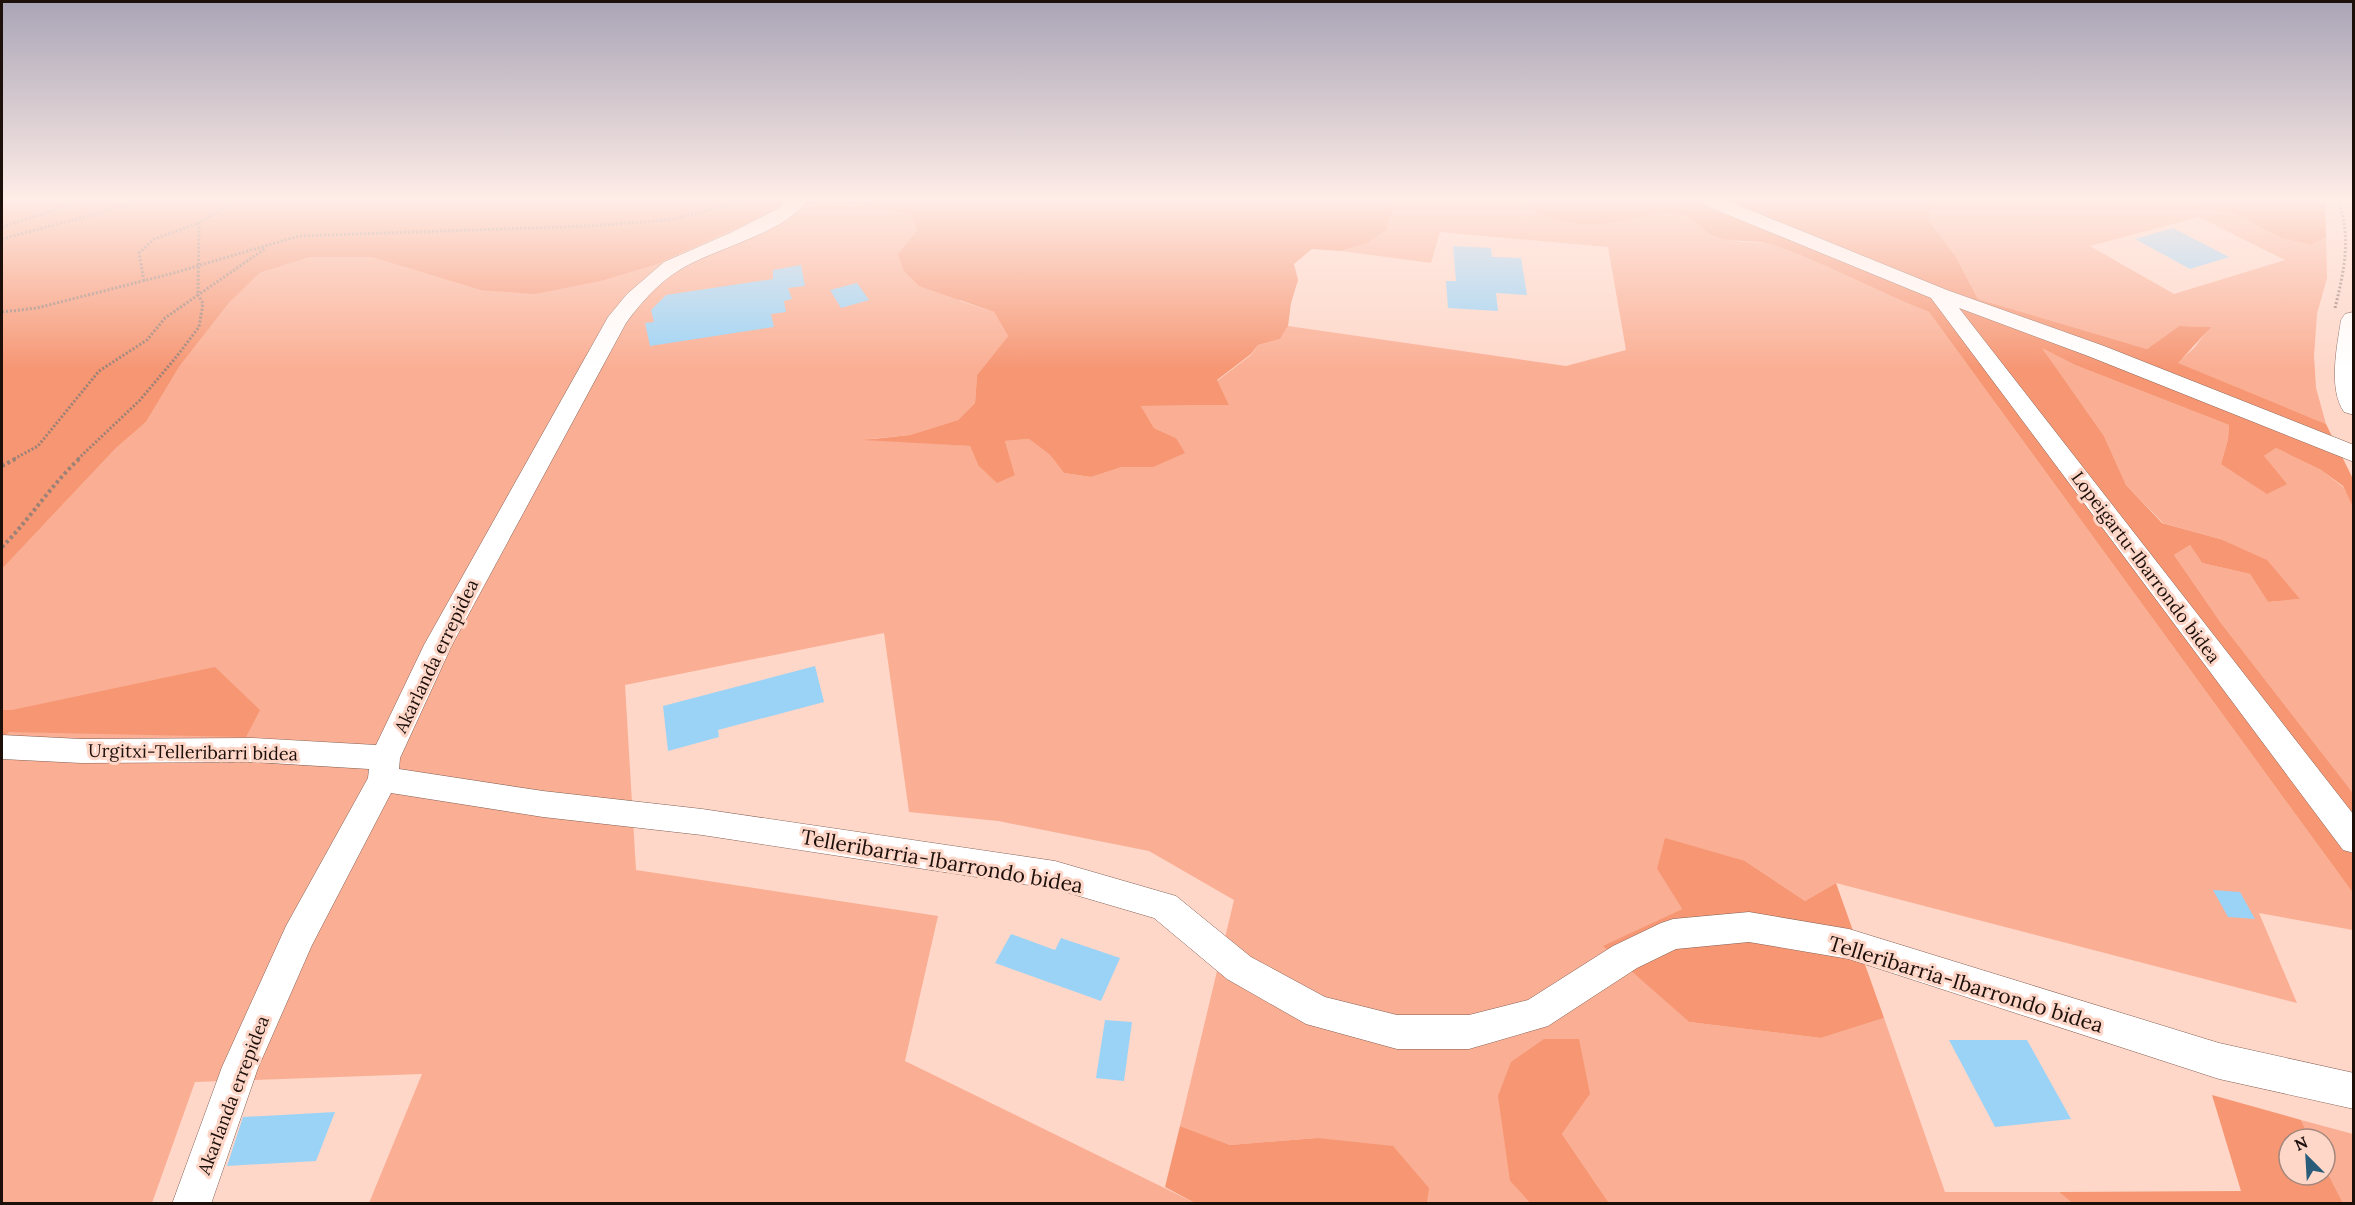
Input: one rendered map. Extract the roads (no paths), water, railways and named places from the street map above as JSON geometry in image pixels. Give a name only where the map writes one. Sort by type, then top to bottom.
[{"type":"main road","points":[[2354,320],[2348,367],[2354,406]]},
{"type":"street","name":"Akarlanda errepidea","points":[[191,1203],[240,1067],[293,948],[384,768],[438,645],[616,322],[634,298],[671,266],[691,257]]},
{"type":"street","points":[[1849,257],[1940,294],[2096,351],[2354,454]]},
{"type":"street","name":"Lopeigartu-Ibarrondo bidea","points":[[1940,294],[1944,303],[2354,840]]},
{"type":"street","name":"Urgitxi-Telleribarri bidea","points":[[2,747],[81,751],[252,750],[384,768]]},
{"type":"street","name":"Telleribarria-Ibarrondo bidea","points":[[384,768],[543,804],[702,822],[1054,875],[1164,906],[1239,968],[1318,1012],[1396,1032],[1469,1032],[1536,1014],[1625,957],[1673,934],[1749,927],[1848,944],[2219,1061],[2354,1091]]}]
